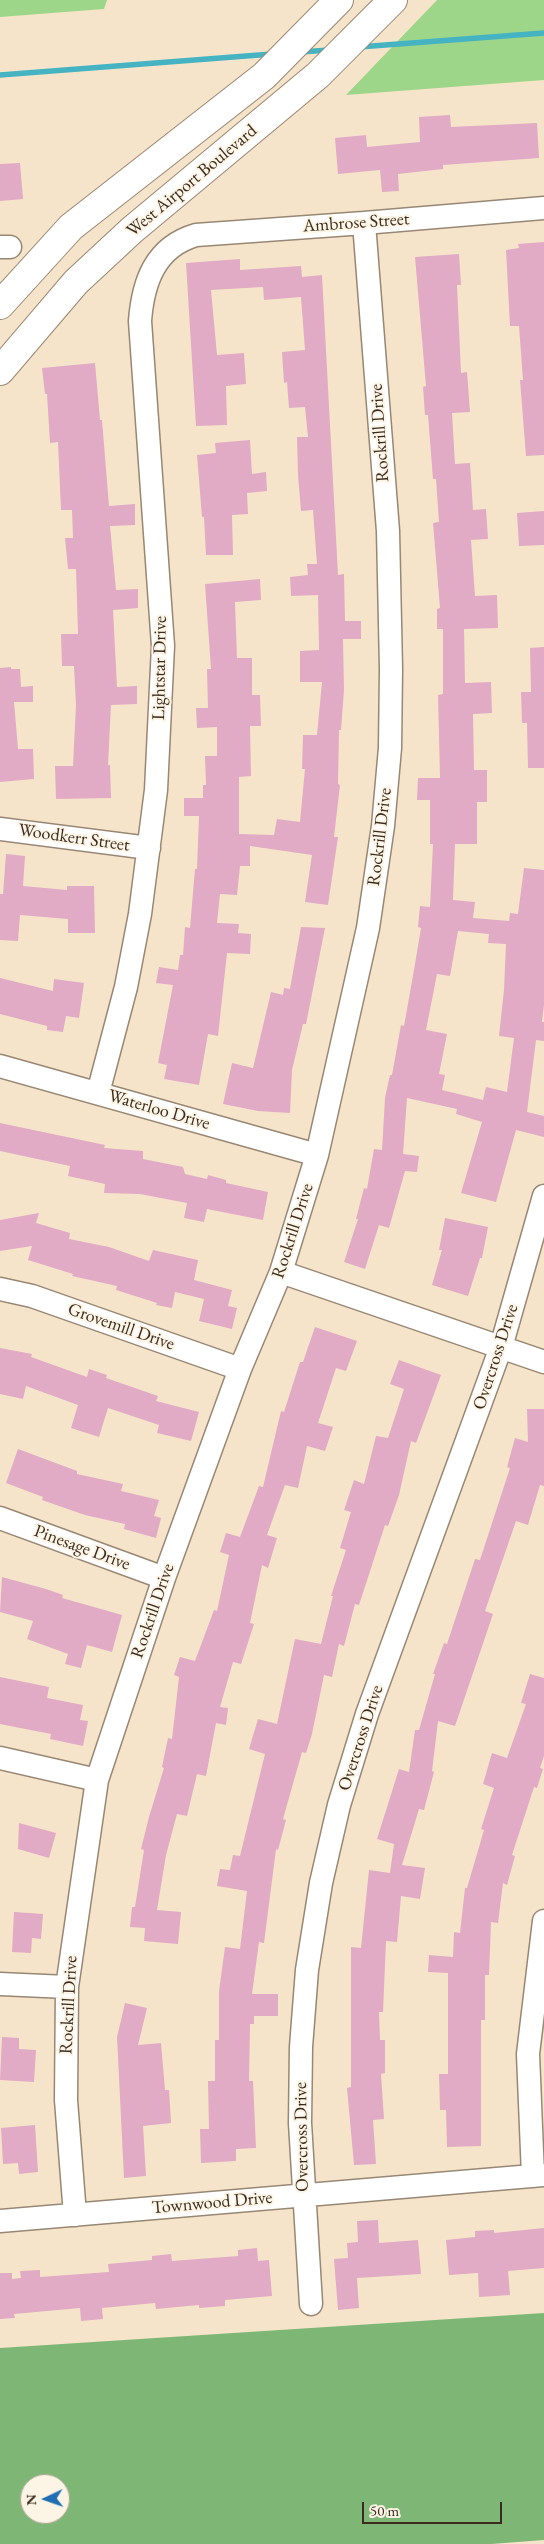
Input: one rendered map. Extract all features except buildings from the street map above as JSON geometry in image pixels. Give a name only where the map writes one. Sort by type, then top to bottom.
[{"type":"main road","name":"West Airport Boulevard","points":[[0,306],[71,228],[264,76],[339,0]]},
{"type":"main road","name":"West Airport Boulevard","points":[[0,371],[76,282],[132,230],[318,75],[393,0]]},
{"type":"street","name":"Ambrose Street","points":[[170,246],[184,238],[209,233],[364,224],[544,208]]},
{"type":"street","name":"Rockrill Drive","points":[[75,2215],[66,2100],[67,1987],[97,1780],[164,1578],[240,1369],[281,1272],[317,1155],[368,928],[384,826],[390,748],[391,669],[388,531],[364,224]]},
{"type":"street","name":"Lightstar Drive","points":[[98,1093],[126,987],[140,914],[156,790],[163,646],[140,321],[142,297],[146,282],[170,246]]},
{"type":"street","name":"Woodkerr Street","points":[[0,828],[149,848]]},
{"type":"street","name":"Waterloo Drive","points":[[0,1066],[317,1155]]},
{"type":"street","name":"Overcross Drive","points":[[311,2304],[300,2123],[301,2047],[307,1970],[321,1883],[339,1805],[371,1705],[501,1347],[544,1196]]},
{"type":"street","points":[[281,1272],[544,1362]]},
{"type":"street","name":"Grovemill Drive","points":[[0,1289],[32,1296],[240,1369]]},
{"type":"street","name":"Pinesage Drive","points":[[0,1518],[164,1578]]},
{"type":"street","points":[[0,1758],[97,1780]]},
{"type":"street","points":[[539,2176],[528,2054],[544,1921]]},
{"type":"street","points":[[0,1984],[67,1987]]},
{"type":"street","name":"Townwood Drive","points":[[0,2221],[539,2176]]},
{"type":"green space","points":[[0,0],[107,0],[104,9],[0,17]]},
{"type":"green space","points":[[437,0],[544,0],[544,80],[346,95]]},
{"type":"green space","points":[[544,2313],[544,2540],[491,2544],[0,2544],[0,2348]]},
{"type":"waterway","points":[[359,47],[544,33]]},
{"type":"waterway","points":[[301,52],[329,50]]},
{"type":"waterway","points":[[0,75],[272,54]]}]
